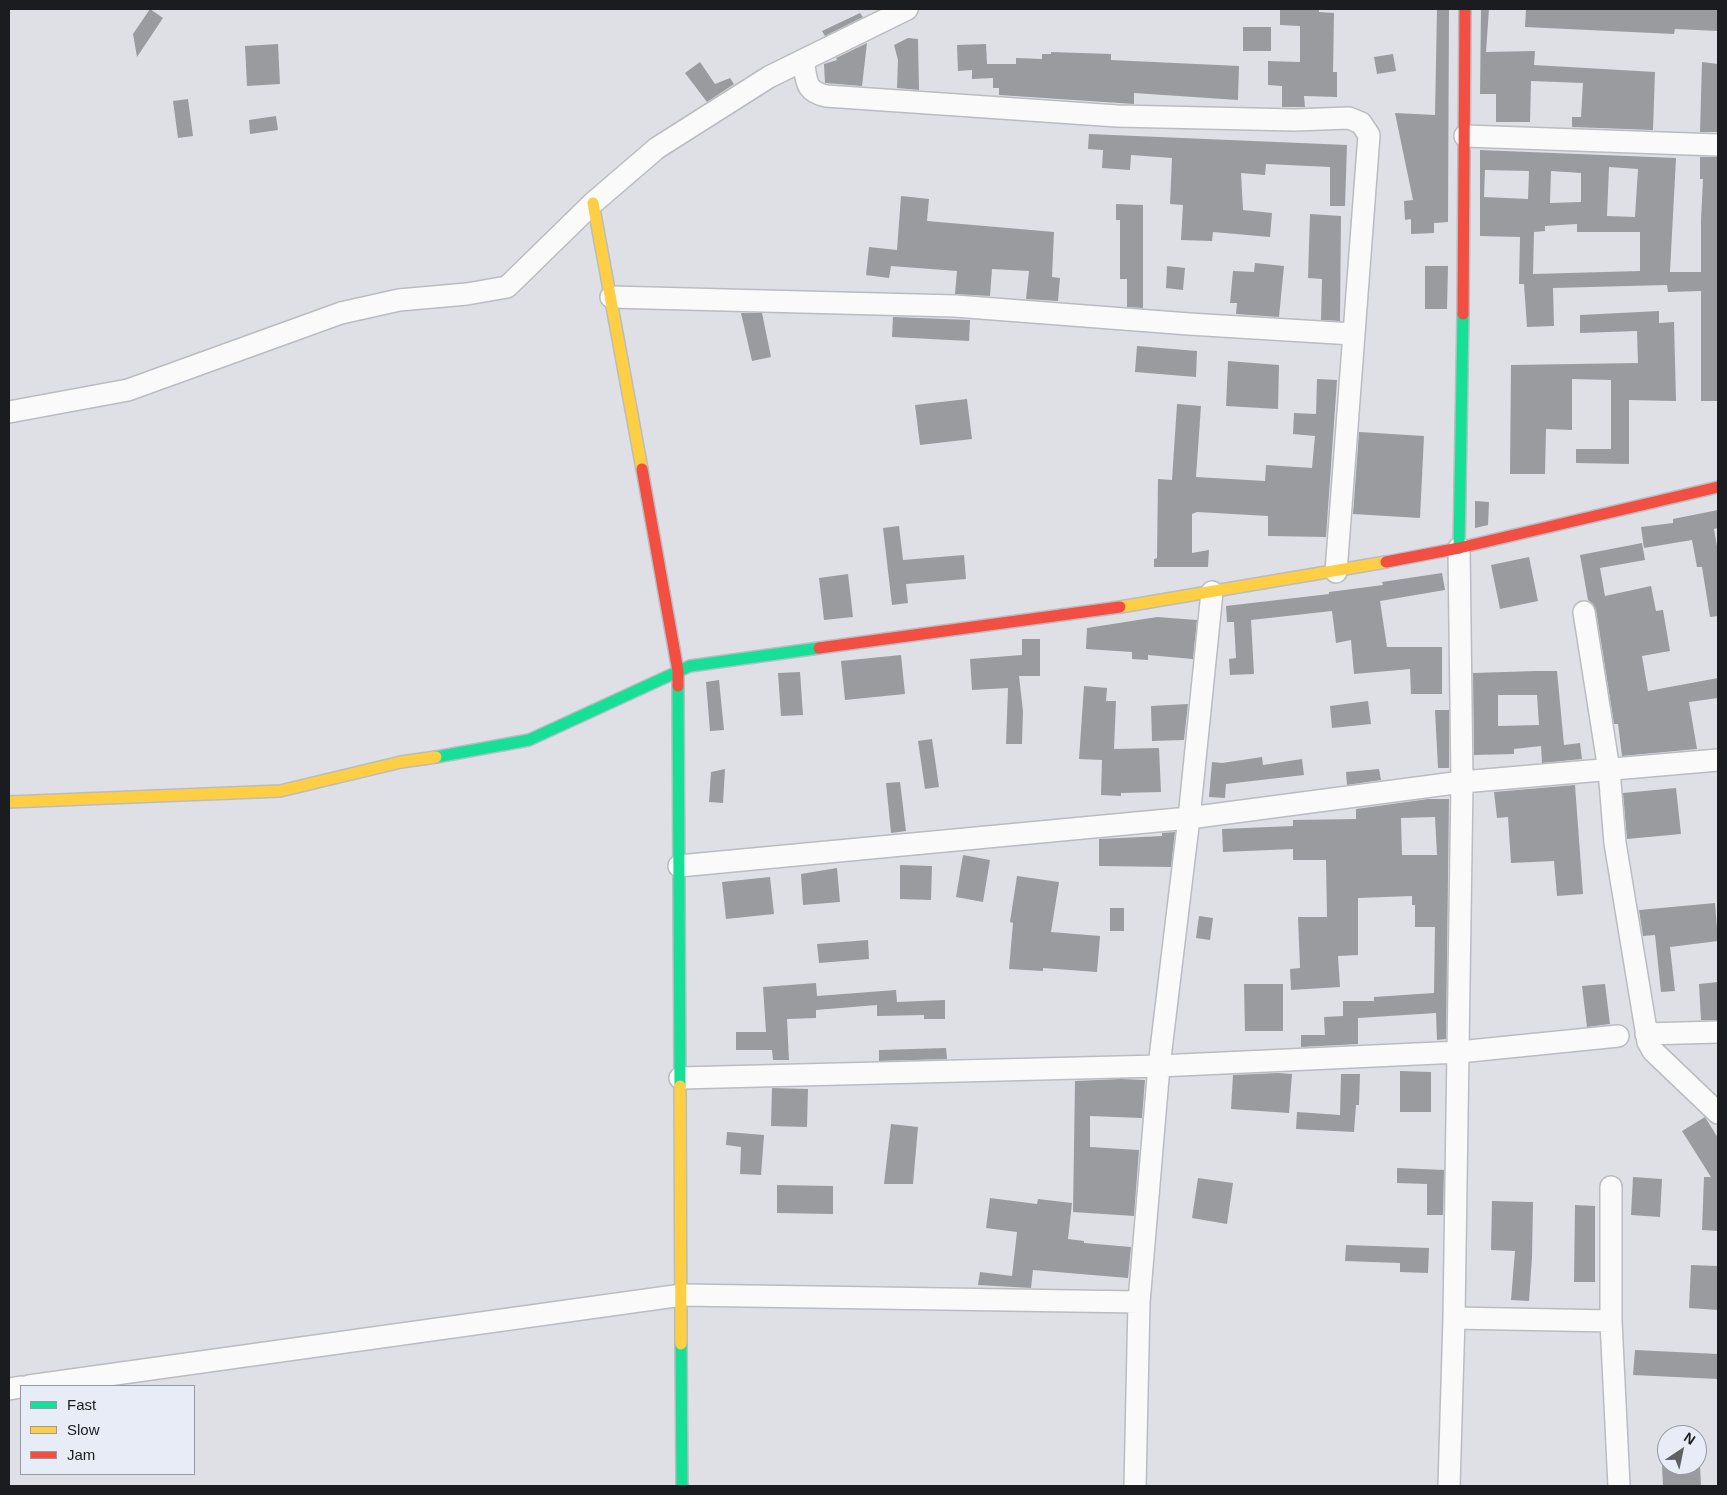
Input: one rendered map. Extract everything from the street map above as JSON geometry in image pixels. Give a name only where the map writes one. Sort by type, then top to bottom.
[{"type":"street","points":[[9,412],[128,390],[341,313],[399,300],[467,294],[507,287],[593,203],[657,148],[769,76],[907,9]]},
{"type":"street","points":[[1449,1486],[1459,1052],[1462,782],[1459,548],[1465,9]]},
{"type":"street","points":[[803,60],[809,89],[814,94],[826,96],[1117,116],[1295,120],[1350,118],[1361,123],[1369,135],[1336,572]]},
{"type":"street","points":[[1465,136],[1718,144]]},
{"type":"street","points":[[593,203],[678,671],[682,1486]]},
{"type":"street","points":[[611,297],[955,306],[1189,324],[1353,334]]},
{"type":"street","points":[[9,802],[280,792],[401,762],[477,751],[529,740],[690,666],[1087,612],[1336,572],[1459,548],[1718,487]]},
{"type":"street","points":[[1135,1486],[1139,1302],[1159,1066],[1189,818],[1212,592]]},
{"type":"street","points":[[1584,612],[1608,770],[1615,843],[1646,1034],[1653,1051],[1718,1113]]},
{"type":"street","points":[[679,866],[1189,818],[1462,782],[1718,760]]},
{"type":"street","points":[[1646,1034],[1718,1032]]},
{"type":"street","points":[[680,1078],[1159,1066],[1459,1052],[1618,1036]]},
{"type":"street","points":[[1611,1186],[1611,1320],[1619,1486]]},
{"type":"street","points":[[36,1385],[682,1295],[1139,1302]]},
{"type":"street","points":[[1454,1318],[1611,1320]]},
{"type":"building","points":[[150,9],[163,18],[137,57],[133,34]]},
{"type":"building","points":[[1280,9],[1319,9],[1319,12],[1334,13],[1333,72],[1337,72],[1337,97],[1304,96],[1305,107],[1282,107],[1282,86],[1268,85],[1268,61],[1300,62],[1300,26],[1280,25]]},
{"type":"building","points":[[1437,9],[1449,9],[1448,222],[1434,223],[1434,233],[1411,234],[1411,219],[1405,220],[1404,201],[1413,200],[1395,113],[1435,115]]},
{"type":"building","points":[[1481,9],[1489,9],[1486,52],[1535,51],[1534,65],[1655,72],[1653,130],[1572,127],[1572,117],[1581,117],[1583,83],[1531,81],[1530,122],[1496,122],[1496,94],[1480,94]]},
{"type":"building","points":[[1526,9],[1718,9],[1718,31],[1675,29],[1674,34],[1525,27]]},
{"type":"building","points":[[860,13],[863,17],[825,36],[822,31]]},
{"type":"building","points":[[1243,27],[1271,27],[1271,51],[1243,51]]},
{"type":"building","points":[[908,38],[918,39],[919,90],[897,88],[898,60],[894,45]]},
{"type":"building","points":[[867,43],[862,86],[825,83],[824,64],[837,60],[836,58]]},
{"type":"building","points":[[278,44],[280,84],[247,86],[245,46]]},
{"type":"building","points":[[986,44],[987,64],[1016,64],[1016,58],[1042,59],[1042,54],[1051,54],[1051,52],[1111,54],[1111,60],[1239,66],[1238,100],[1134,93],[1134,104],[999,95],[999,88],[993,88],[993,78],[972,79],[972,70],[958,71],[957,45]]},
{"type":"building","points":[[1393,54],[1396,71],[1377,74],[1374,57]]},
{"type":"building","points":[[700,62],[715,84],[730,78],[734,84],[707,102],[685,73]]},
{"type":"building","points":[[1702,62],[1718,64],[1718,132],[1700,132]]},
{"type":"building","points":[[188,99],[193,136],[178,138],[173,101]]},
{"type":"building","points":[[276,116],[278,130],[250,134],[249,120]]},
{"type":"building","points":[[1089,134],[1347,145],[1345,206],[1330,206],[1330,167],[1266,164],[1265,175],[1241,173],[1243,210],[1272,213],[1270,237],[1213,232],[1212,241],[1181,240],[1183,205],[1170,204],[1172,158],[1131,155],[1130,170],[1102,168],[1103,150],[1088,149]]},
{"type":"building","points":[[1480,150],[1676,158],[1670,272],[1701,272],[1703,179],[1700,179],[1700,157],[1718,157],[1717,401],[1701,401],[1701,291],[1668,292],[1667,285],[1553,288],[1554,326],[1527,327],[1524,284],[1519,284],[1520,237],[1480,236]],"holes":[[[1609,167],[1638,169],[1635,217],[1607,216]],[[1485,170],[1529,171],[1528,199],[1484,197]],[[1551,171],[1581,173],[1581,202],[1550,203]],[[1577,224],[1577,232],[1640,232],[1640,271],[1533,274],[1534,232],[1545,231],[1545,226]]]},
{"type":"building","points":[[901,196],[929,199],[927,221],[1054,232],[1052,277],[1060,278],[1058,301],[1026,299],[1029,271],[992,269],[990,296],[955,294],[957,271],[891,266],[889,278],[866,275],[869,247],[897,250]]},
{"type":"building","points":[[1116,204],[1143,205],[1143,308],[1127,307],[1127,279],[1120,279],[1120,220],[1116,220]]},
{"type":"building","points":[[1310,214],[1341,216],[1340,321],[1321,320],[1322,279],[1308,278]]},
{"type":"building","points":[[1255,263],[1284,266],[1279,317],[1236,314],[1237,303],[1230,303],[1233,271],[1254,272]]},
{"type":"building","points":[[1167,266],[1185,268],[1183,290],[1166,288]]},
{"type":"building","points":[[1425,266],[1448,266],[1447,309],[1425,309]]},
{"type":"building","points":[[1659,311],[1659,323],[1674,322],[1676,401],[1629,400],[1629,464],[1576,463],[1576,449],[1611,449],[1611,380],[1572,379],[1572,430],[1546,429],[1545,474],[1510,474],[1511,365],[1638,363],[1637,331],[1580,333],[1580,315]]},
{"type":"building","points":[[741,313],[762,313],[771,357],[752,361]]},
{"type":"building","points":[[893,317],[970,320],[969,341],[892,337]]},
{"type":"building","points":[[1137,346],[1197,351],[1196,377],[1135,372]]},
{"type":"building","points":[[1228,361],[1279,365],[1278,409],[1226,406]]},
{"type":"building","points":[[1317,379],[1337,380],[1326,537],[1268,536],[1268,516],[1197,512],[1192,514],[1192,553],[1209,550],[1208,567],[1154,567],[1154,559],[1157,558],[1158,479],[1172,480],[1177,404],[1201,406],[1196,477],[1265,481],[1266,465],[1312,468],[1315,436],[1293,434],[1294,413],[1316,414]]},
{"type":"building","points":[[967,399],[972,439],[920,445],[915,405]]},
{"type":"building","points":[[1359,432],[1424,436],[1420,518],[1353,514]]},
{"type":"building","points":[[1475,501],[1489,502],[1488,525],[1475,528]]},
{"type":"building","points":[[1718,510],[1718,528],[1714,529],[1718,552],[1718,616],[1710,617],[1702,567],[1697,567],[1692,540],[1644,548],[1641,527],[1673,523],[1673,519]]},
{"type":"building","points":[[899,526],[903,560],[964,555],[966,579],[906,584],[908,603],[892,605],[883,528]]},
{"type":"building","points":[[1642,543],[1645,560],[1600,568],[1605,596],[1651,586],[1656,611],[1663,610],[1670,651],[1642,656],[1648,691],[1718,678],[1718,698],[1689,702],[1697,749],[1622,756],[1618,724],[1614,724],[1596,610],[1588,600],[1580,555]]},
{"type":"building","points":[[1529,557],[1538,601],[1500,609],[1491,565]]},
{"type":"building","points":[[1442,573],[1445,590],[1380,601],[1387,647],[1442,647],[1442,694],[1411,694],[1410,669],[1354,674],[1351,640],[1336,643],[1332,611],[1251,620],[1254,674],[1230,675],[1229,659],[1236,658],[1234,622],[1227,622],[1226,606],[1329,594],[1329,592],[1383,585],[1382,582]]},
{"type":"building","points":[[848,574],[853,617],[824,620],[819,578]]},
{"type":"building","points":[[1157,617],[1197,620],[1193,659],[1148,655],[1148,660],[1132,659],[1132,652],[1086,649],[1087,628]]},
{"type":"building","points":[[1022,639],[1040,639],[1040,676],[1019,676],[1023,711],[1022,744],[1006,744],[1008,688],[972,690],[970,659],[1022,655]]},
{"type":"building","points":[[901,655],[905,694],[845,700],[841,661]]},
{"type":"building","points":[[1557,671],[1564,745],[1580,743],[1582,759],[1542,763],[1541,746],[1514,749],[1514,754],[1474,755],[1473,673]],"holes":[[[1498,695],[1537,695],[1539,725],[1498,726]]]},
{"type":"building","points":[[800,672],[803,715],[781,716],[778,673]]},
{"type":"building","points":[[719,680],[724,730],[710,731],[706,682]]},
{"type":"building","points":[[1084,686],[1107,688],[1106,701],[1116,701],[1114,749],[1159,748],[1161,792],[1121,793],[1121,796],[1101,795],[1102,760],[1079,759]]},
{"type":"building","points":[[1368,701],[1371,724],[1332,728],[1330,706]]},
{"type":"building","points":[[1188,704],[1184,740],[1152,741],[1151,706]]},
{"type":"building","points":[[1435,710],[1449,710],[1449,768],[1438,768]]},
{"type":"building","points":[[932,739],[939,787],[925,789],[918,741]]},
{"type":"building","points":[[1262,757],[1263,765],[1302,759],[1304,775],[1226,784],[1225,798],[1209,797],[1212,762],[1222,763]]},
{"type":"building","points":[[725,769],[723,803],[709,802],[711,772]]},
{"type":"building","points":[[1379,769],[1381,780],[1347,785],[1346,772]]},
{"type":"building","points":[[900,782],[906,831],[891,833],[886,783]]},
{"type":"building","points":[[1575,785],[1583,894],[1557,896],[1554,861],[1511,863],[1508,817],[1497,818],[1494,792]]},
{"type":"building","points":[[1676,788],[1681,834],[1627,839],[1623,793]]},
{"type":"building","points":[[1428,799],[1449,799],[1446,1039],[1437,1040],[1436,1013],[1358,1018],[1358,1044],[1301,1047],[1301,1035],[1325,1035],[1324,1017],[1343,1016],[1343,1001],[1374,1001],[1374,997],[1434,993],[1435,927],[1415,927],[1415,905],[1412,905],[1412,896],[1358,898],[1358,955],[1338,956],[1340,987],[1291,990],[1290,969],[1300,968],[1298,917],[1327,917],[1326,860],[1293,860],[1293,849],[1223,852],[1222,829],[1293,826],[1293,820],[1356,819],[1356,809]],"holes":[[[1435,817],[1437,855],[1402,855],[1401,818]]]},
{"type":"building","points":[[1175,832],[1171,867],[1099,866],[1099,839],[1162,836],[1162,833]]},
{"type":"building","points":[[963,855],[990,860],[983,902],[956,897]]},
{"type":"building","points":[[900,865],[932,866],[931,900],[900,899]]},
{"type":"building","points":[[837,868],[840,902],[803,905],[801,874]]},
{"type":"building","points":[[1017,876],[1059,882],[1051,932],[1100,936],[1097,972],[1043,968],[1043,971],[1009,969],[1013,923],[1010,922]]},
{"type":"building","points":[[770,877],[774,914],[726,919],[722,882]]},
{"type":"building","points":[[1715,903],[1718,941],[1670,947],[1675,991],[1661,992],[1655,935],[1643,936],[1639,910]]},
{"type":"building","points":[[1110,908],[1124,908],[1124,931],[1110,931]]},
{"type":"building","points":[[1199,916],[1213,918],[1210,940],[1196,938]]},
{"type":"building","points":[[868,940],[869,959],[819,963],[817,944]]},
{"type":"building","points":[[1718,982],[1718,1020],[1701,1020],[1699,984]]},
{"type":"building","points":[[816,983],[817,996],[896,990],[897,1002],[945,1000],[945,1019],[924,1019],[924,1015],[877,1016],[877,1005],[816,1010],[816,1018],[787,1019],[789,1060],[773,1060],[772,1050],[736,1050],[736,1032],[766,1032],[763,987]]},
{"type":"building","points":[[1244,984],[1283,984],[1283,1031],[1245,1031]]},
{"type":"building","points":[[1605,984],[1610,1024],[1587,1027],[1582,986]]},
{"type":"building","points":[[946,1048],[947,1059],[879,1061],[879,1050]]},
{"type":"building","points":[[1400,1071],[1431,1072],[1431,1112],[1400,1112]]},
{"type":"building","points":[[1292,1074],[1289,1113],[1231,1109],[1233,1075]]},
{"type":"building","points":[[1341,1074],[1360,1074],[1359,1105],[1356,1105],[1354,1132],[1296,1129],[1297,1112],[1340,1115]]},
{"type":"building","points":[[1145,1080],[1142,1118],[1090,1116],[1090,1147],[1139,1150],[1134,1216],[1073,1212],[1075,1081]]},
{"type":"building","points":[[772,1088],[808,1089],[807,1127],[771,1126]]},
{"type":"building","points":[[1705,1117],[1718,1138],[1718,1231],[1702,1230],[1704,1177],[1711,1177],[1682,1131]]},
{"type":"building","points":[[891,1124],[918,1127],[913,1184],[884,1184]]},
{"type":"building","points":[[727,1132],[764,1135],[761,1175],[740,1174],[741,1147],[726,1145]]},
{"type":"building","points":[[1397,1168],[1444,1170],[1443,1215],[1427,1215],[1427,1184],[1397,1183]]},
{"type":"building","points":[[1633,1177],[1662,1179],[1660,1217],[1631,1215]]},
{"type":"building","points":[[1198,1178],[1233,1183],[1227,1224],[1192,1218]]},
{"type":"building","points":[[777,1185],[833,1186],[833,1214],[777,1213]]},
{"type":"building","points":[[990,1198],[1037,1204],[1038,1199],[1072,1203],[1068,1239],[1084,1241],[1084,1243],[1131,1247],[1128,1278],[1033,1270],[1031,1288],[978,1285],[980,1272],[1012,1276],[1017,1232],[986,1228]]},
{"type":"building","points":[[1492,1201],[1533,1202],[1529,1301],[1511,1300],[1515,1251],[1491,1250]]},
{"type":"building","points":[[1575,1205],[1595,1206],[1595,1282],[1574,1282]]},
{"type":"building","points":[[1346,1245],[1429,1248],[1428,1273],[1400,1272],[1400,1263],[1345,1261]]},
{"type":"building","points":[[1691,1265],[1718,1266],[1718,1310],[1689,1308]]},
{"type":"building","points":[[1635,1350],[1718,1354],[1718,1379],[1633,1375]]},
{"type":"building","points":[[1662,1475],[1700,1475],[1701,1486],[1663,1486]]},
{"type":"traffic: fast","points":[[1459,548],[1463,314]]},
{"type":"traffic: fast","points":[[436,757],[529,740],[690,666],[819,648]]},
{"type":"traffic: fast","points":[[678,686],[680,1086]]},
{"type":"traffic: fast","points":[[681,1344],[682,1486]]},
{"type":"traffic: slow","points":[[593,203],[642,469]]},
{"type":"traffic: slow","points":[[1120,607],[1386,562]]},
{"type":"traffic: slow","points":[[9,802],[280,791],[401,762],[436,757]]},
{"type":"traffic: slow","points":[[680,1086],[681,1344]]},
{"type":"traffic: jam","points":[[1463,314],[1465,9]]},
{"type":"traffic: jam","points":[[642,469],[678,671],[678,686]]},
{"type":"traffic: jam","points":[[1386,562],[1459,548],[1718,487]]},
{"type":"traffic: jam","points":[[819,648],[1120,607]]}]
